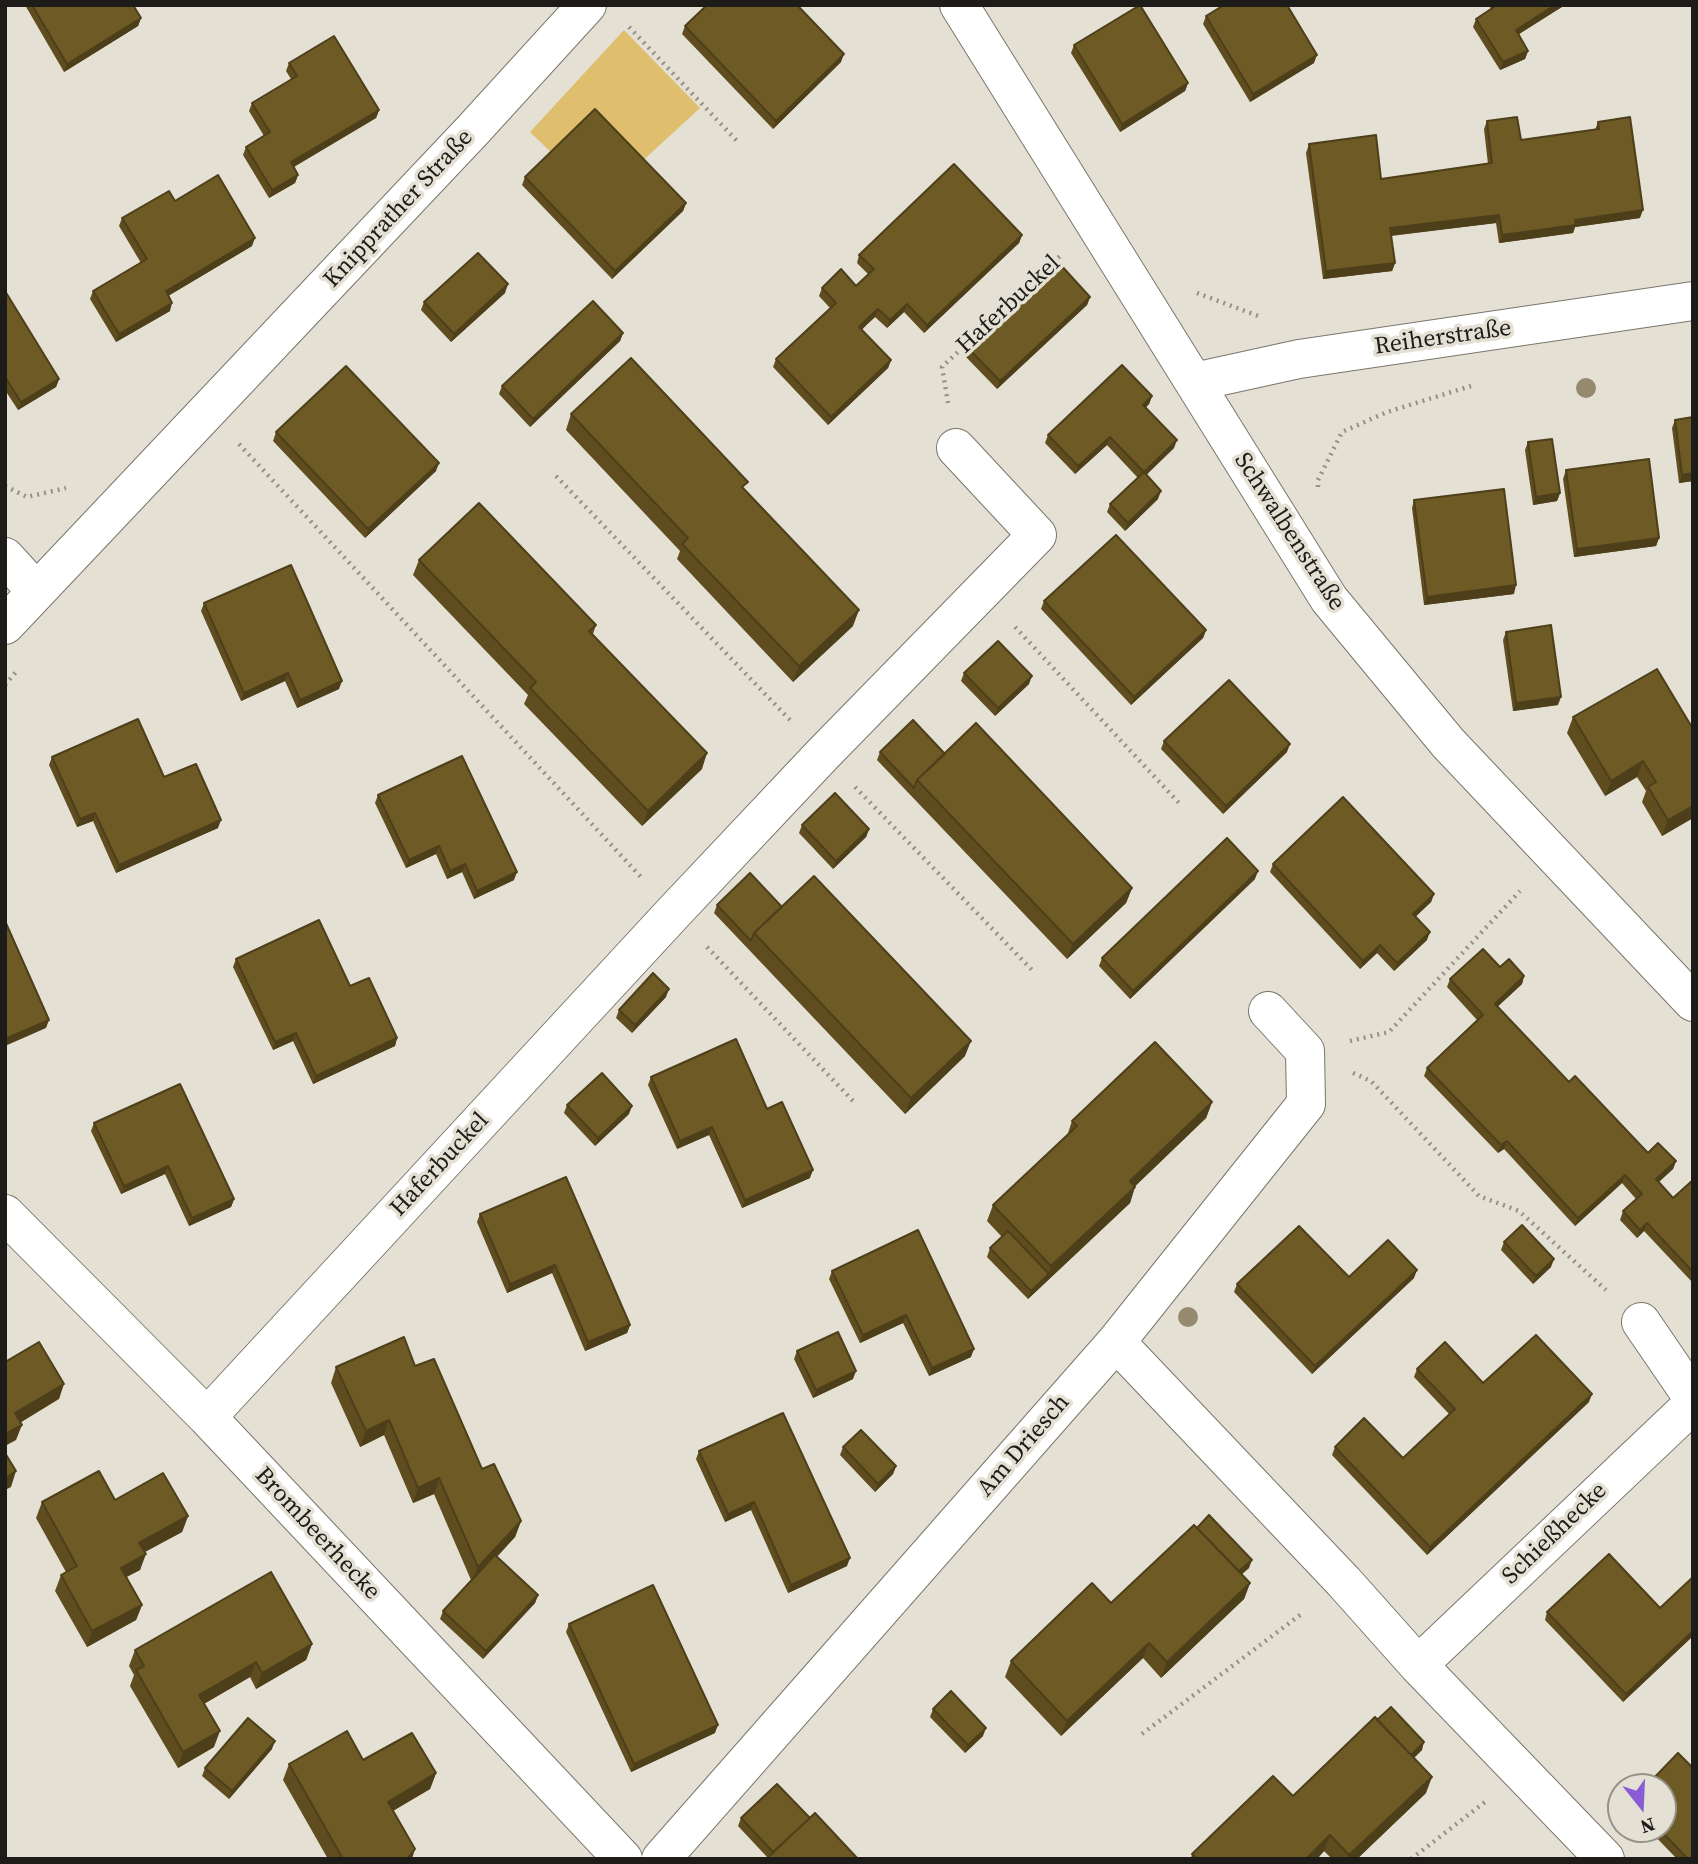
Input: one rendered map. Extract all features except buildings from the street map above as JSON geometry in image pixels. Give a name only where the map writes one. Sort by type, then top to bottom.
[{"type":"street","name":"Knipprather Straße","points":[[5,625],[463,141],[587,5]]},
{"type":"street","name":"Schwalbenstraße","points":[[959,5],[1329,599],[1448,743],[1693,1002]]},
{"type":"street","name":"Reiherstraße","points":[[1194,382],[1299,359],[1693,301]]},
{"type":"street","name":"Haferbuckel","points":[[207,1417],[674,912],[823,754],[1037,535],[956,448]]},
{"type":"street","points":[[5,557],[36,591]]},
{"type":"street","points":[[1268,1011],[1305,1051]]},
{"type":"street","name":"Am Driesch","points":[[661,1859],[1116,1342],[1306,1104],[1305,1051]]},
{"type":"street","name":"Brombeerhecke","points":[[5,1214],[207,1417],[623,1859]]},
{"type":"street","name":"Schießhecke","points":[[1418,1665],[1693,1401],[1641,1322]]},
{"type":"street","points":[[1116,1342],[1344,1581],[1418,1665],[1521,1774],[1605,1859]]},
{"type":"path","points":[[624,21],[737,141]]},
{"type":"path","name":"Haferbuckel","points":[[956,448],[942,368],[1095,223]]},
{"type":"path","points":[[1186,289],[1266,318]]},
{"type":"path","points":[[1318,490],[1318,480],[1342,432],[1387,412],[1477,384]]},
{"type":"path","points":[[208,410],[853,1101]]},
{"type":"path","points":[[5,486],[27,498],[77,485]]},
{"type":"path","points":[[982,592],[1179,803]]},
{"type":"path","points":[[1305,1051],[1390,1032],[1554,856]]},
{"type":"path","points":[[1305,1051],[1371,1081],[1479,1196],[1520,1210],[1641,1322]]},
{"type":"path","points":[[1142,1734],[1344,1581]]},
{"type":"path","points":[[1411,1859],[1521,1774]]},
{"type":"shaded area","points":[[624,30],[700,108],[638,165],[554,155],[530,132]]}]
